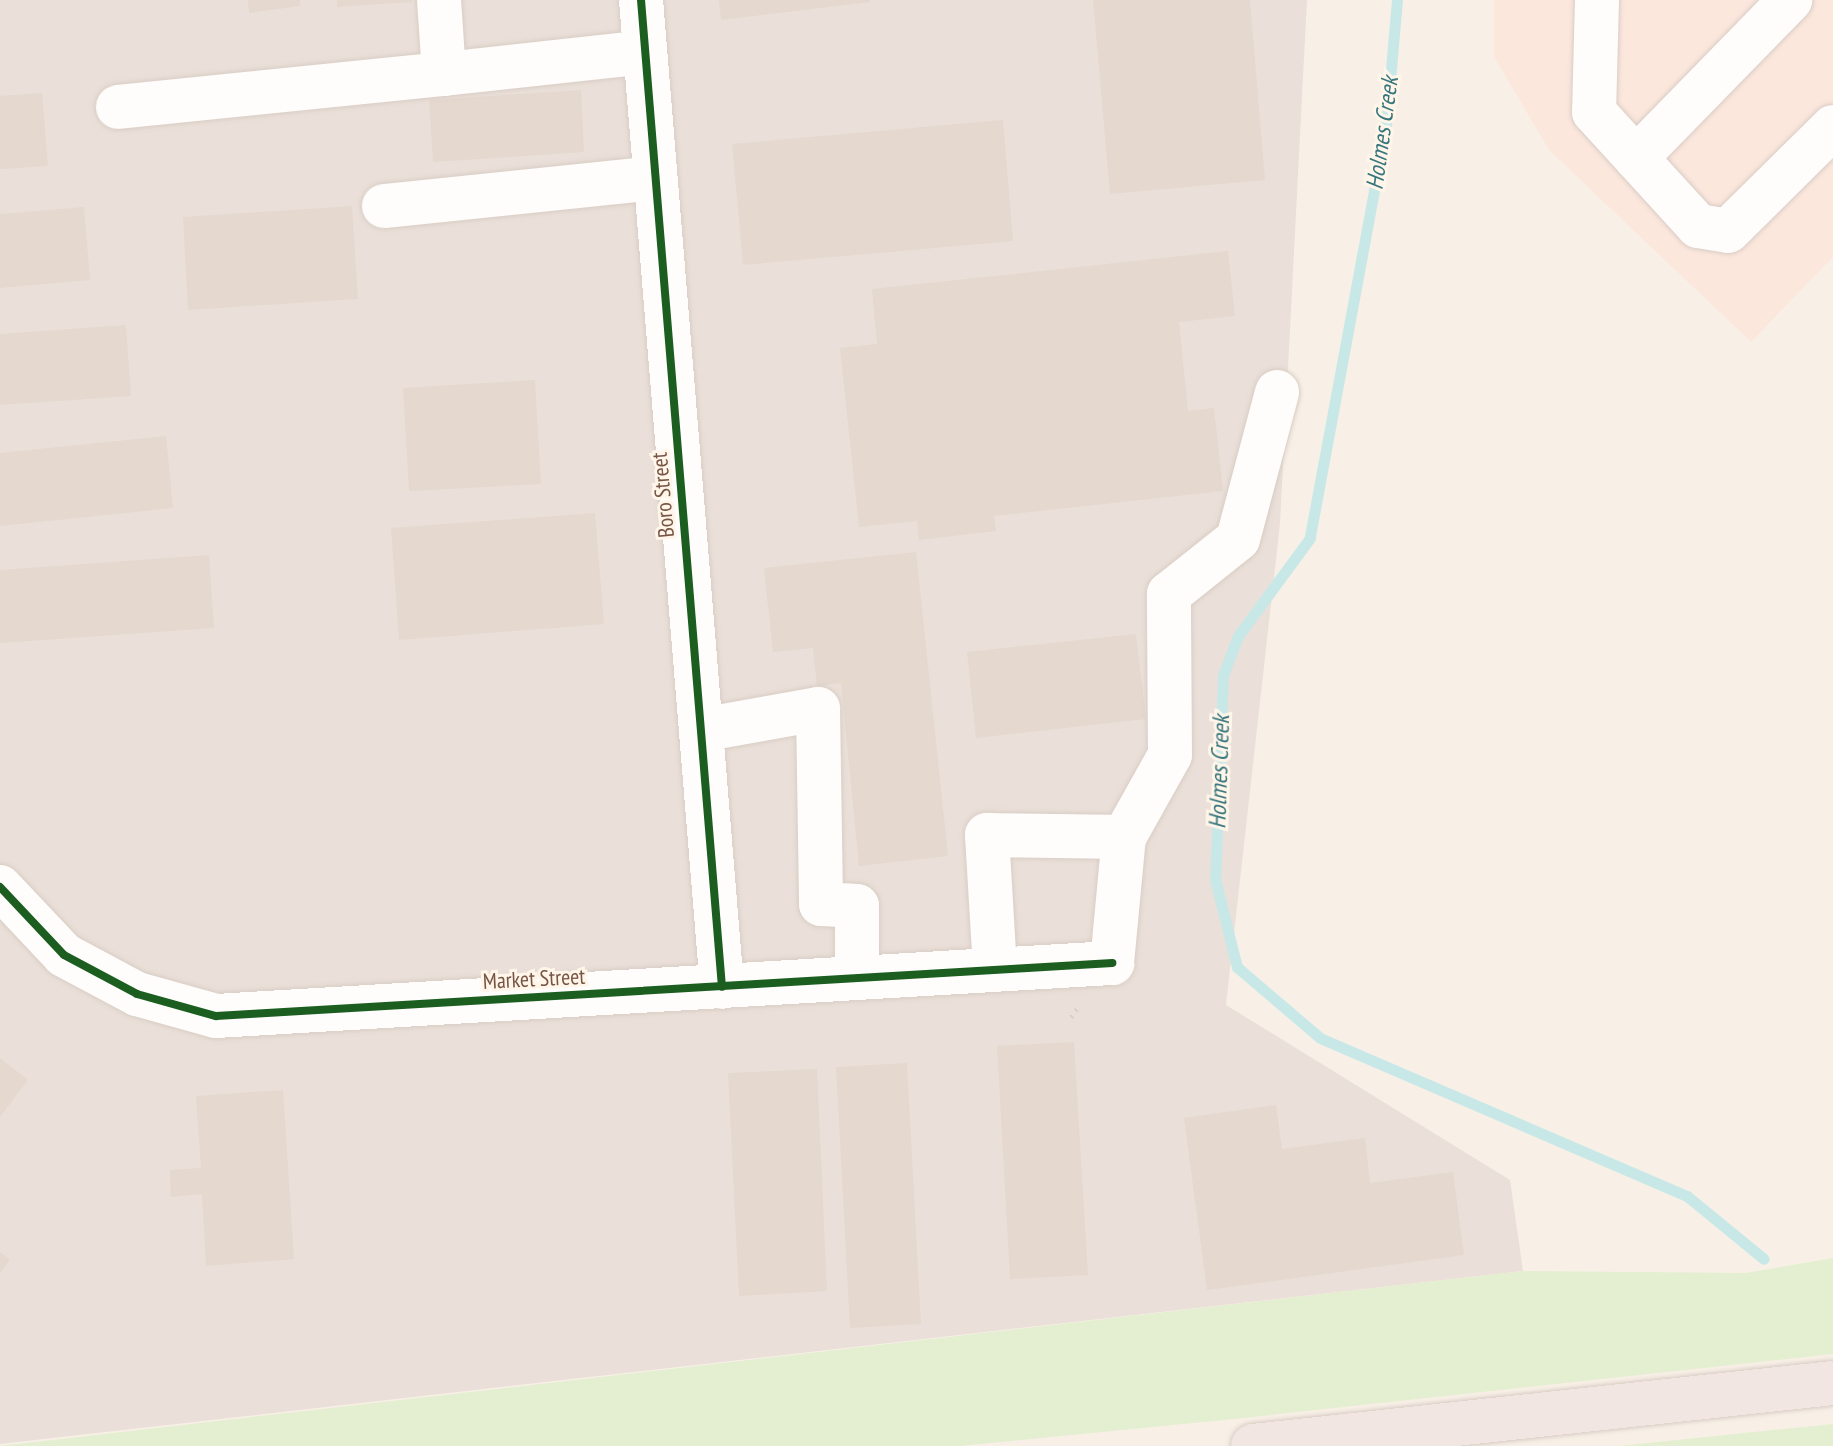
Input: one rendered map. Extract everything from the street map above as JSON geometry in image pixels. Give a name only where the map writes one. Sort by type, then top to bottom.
[{"type":"highway","points":[[1253,1446],[1833,1383]]},
{"type":"street","points":[[439,0],[444,74]]},
{"type":"street","name":"Boro Street","points":[[641,0],[722,987]]},
{"type":"street","points":[[1597,0],[1594,112],[1698,226],[1728,231],[1833,127]]},
{"type":"street","points":[[1636,158],[1790,0]]},
{"type":"street","points":[[118,107],[645,52]]},
{"type":"street","points":[[384,206],[655,178]]},
{"type":"street","points":[[995,970],[987,835],[1123,839],[1170,755],[1169,594],[1238,539],[1277,392]]},
{"type":"street","points":[[701,730],[818,709],[821,904],[857,906],[857,978]]},
{"type":"street","name":"Market Street","points":[[4,899],[64,955],[137,994],[216,1016],[1112,963],[1123,839]]},
{"type":"shaded area","points":[[0,0],[1307,0],[1280,524],[1226,1005],[1510,1180],[1523,1271],[0,1444]]},
{"type":"shaded area","points":[[1494,0],[1833,0],[1833,257],[1751,342],[1549,150],[1494,57]]},
{"type":"green space","points":[[1833,1258],[1833,1354],[1234,1419],[960,1446],[0,1446],[1523,1271],[1746,1273]]},
{"type":"green space","points":[[1833,1424],[1833,1446],[1619,1446],[1793,1428]]},
{"type":"building","points":[[248,0],[300,0],[300,6],[249,13]]},
{"type":"building","points":[[337,0],[412,0],[412,2],[337,7]]},
{"type":"building","points":[[719,0],[870,0],[870,2],[721,20]]},
{"type":"building","points":[[1093,0],[1250,0],[1265,180],[1110,194]]},
{"type":"building","points":[[581,90],[584,152],[433,162],[429,100]]},
{"type":"building","points":[[42,93],[48,166],[0,169],[0,96]]},
{"type":"building","points":[[1003,120],[1013,241],[743,265],[732,144]]},
{"type":"building","points":[[352,206],[358,299],[188,310],[183,217]]},
{"type":"building","points":[[84,207],[90,280],[0,288],[0,214]]},
{"type":"building","points":[[1228,251],[1235,316],[1179,322],[1188,411],[1214,408],[1223,491],[994,516],[996,531],[919,540],[917,521],[859,527],[840,348],[877,344],[872,289]]},
{"type":"building","points":[[126,325],[131,396],[0,405],[0,334]]},
{"type":"building","points":[[535,380],[541,484],[409,491],[403,388]]},
{"type":"building","points":[[166,436],[173,508],[0,526],[0,453]]},
{"type":"building","points":[[595,513],[604,624],[399,640],[391,528]]},
{"type":"building","points":[[916,552],[948,856],[859,866],[841,683],[817,686],[813,648],[773,652],[764,568]]},
{"type":"building","points":[[209,555],[214,628],[0,643],[0,570]]},
{"type":"building","points":[[1136,634],[1146,719],[976,738],[967,652]]},
{"type":"building","points":[[1074,1042],[1088,1275],[1010,1279],[997,1046]]},
{"type":"building","points":[[0,1058],[28,1080],[0,1117]]},
{"type":"building","points":[[907,1063],[921,1324],[850,1328],[836,1067]]},
{"type":"building","points":[[817,1069],[827,1291],[739,1296],[728,1073]]},
{"type":"building","points":[[283,1090],[294,1259],[206,1266],[202,1194],[171,1197],[170,1170],[201,1168],[196,1096]]},
{"type":"building","points":[[1276,1105],[1282,1149],[1365,1138],[1370,1183],[1453,1172],[1464,1255],[1207,1290],[1184,1118]]},
{"type":"building","points":[[0,1252],[10,1260],[0,1273]]},
{"type":"waterway","name":"Holmes Creek","points":[[1397,0],[1386,126],[1310,538],[1238,636],[1223,675],[1215,879],[1237,967],[1320,1038],[1687,1196],[1764,1259]]},
{"type":"cycle path","points":[[641,0],[722,987]]},
{"type":"cycle path","points":[[0,887],[64,955],[137,994],[216,1016],[1112,963]]}]
